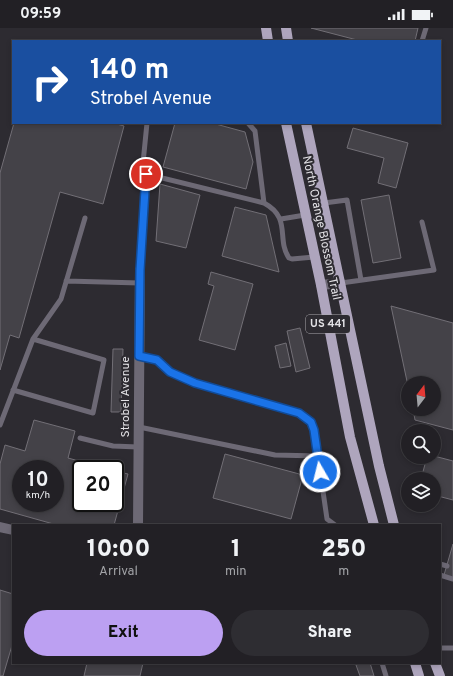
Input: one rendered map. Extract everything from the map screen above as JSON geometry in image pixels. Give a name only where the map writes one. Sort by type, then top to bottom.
[{"type":"main road","points":[[266,28],[268,40]]},
{"type":"main road","points":[[286,28],[288,40]]},
{"type":"main road","name":"North Orange Blossom Trail","points":[[286,124],[321,285],[350,436],[373,524]]},
{"type":"main road","name":"North Orange Blossom Trail","points":[[306,124],[379,466],[394,524]]},
{"type":"main road","points":[[415,664],[419,676]]},
{"type":"main road","points":[[435,664],[440,676]]},
{"type":"street","name":"Strobel Avenue","points":[[138,524],[140,270]]},
{"type":"street","points":[[321,285],[341,283]]},
{"type":"street","points":[[0,527],[12,530]]},
{"type":"lane","points":[[422,40],[426,28]]},
{"type":"lane","points":[[140,270],[146,174],[143,163],[147,124]]},
{"type":"lane","points":[[249,124],[254,132],[264,203]]},
{"type":"lane","points":[[146,174],[264,203],[272,208],[281,219],[289,258],[314,257]]},
{"type":"lane","points":[[324,203],[347,200],[362,280]]},
{"type":"lane","points":[[281,219],[305,215]]},
{"type":"lane","points":[[0,425],[33,338],[61,299],[85,218]]},
{"type":"lane","points":[[341,283],[434,270],[422,222]]},
{"type":"lane","points":[[66,281],[140,283]]},
{"type":"lane","points":[[13,390],[93,413],[104,360],[33,338]]},
{"type":"lane","points":[[139,356],[157,360],[170,372],[195,383],[299,413],[311,422],[318,456],[327,519],[334,524]]},
{"type":"lane","points":[[139,427],[275,455],[318,456]]},
{"type":"lane","points":[[80,438],[113,446],[138,447]]},
{"type":"lane","points":[[441,564],[447,566]]},
{"type":"lane","points":[[441,575],[453,579]]},
{"type":"lane","points":[[441,648],[453,648]]},
{"type":"lane","points":[[382,664],[386,676]]},
{"type":"building","points":[[311,28],[418,28],[415,40],[357,40]]},
{"type":"building","points":[[14,124],[117,124],[124,126],[103,204],[60,192],[19,338],[10,335],[0,370],[0,173]]},
{"type":"building","points":[[175,124],[216,124],[245,132],[253,162],[246,189],[163,167]]},
{"type":"building","points":[[353,128],[408,143],[396,188],[378,183],[384,158],[347,148]]},
{"type":"building","points":[[160,184],[200,195],[186,248],[156,241]]},
{"type":"building","points":[[389,195],[401,258],[373,263],[361,200]]},
{"type":"building","points":[[235,207],[266,215],[279,272],[222,256]]},
{"type":"building","points":[[211,272],[253,284],[235,350],[199,340],[214,286],[208,284]]},
{"type":"building","points":[[391,306],[453,323],[453,430],[441,427],[441,424],[430,424],[415,420],[414,416],[441,416],[441,376],[406,376]]},
{"type":"building","points":[[300,328],[310,368],[296,372],[287,331]]},
{"type":"building","points":[[286,343],[291,366],[280,368],[275,346]]},
{"type":"building","points":[[113,349],[123,349],[121,412],[111,412]]},
{"type":"building","points":[[34,420],[75,431],[68,458],[75,460],[72,460],[72,512],[118,512],[114,524],[53,524],[0,509],[0,464],[5,445],[25,451]]},
{"type":"building","points":[[225,454],[303,475],[291,519],[213,498]]},
{"type":"building","points":[[441,458],[453,461],[453,500],[441,497],[441,472],[423,472],[425,464],[441,464]]},
{"type":"building","points":[[124,473],[128,474],[124,489]]},
{"type":"building","points":[[453,544],[453,578],[444,575]]},
{"type":"building","points":[[0,590],[12,594],[12,645],[3,676],[0,676]]},
{"type":"building","points":[[87,664],[143,664],[140,676],[84,676]]},
{"type":"building","points":[[370,664],[374,676],[360,676],[356,665]]},
{"type":"route","points":[[146,174],[140,270],[139,356],[150,357],[157,360],[170,372],[195,383],[299,413],[311,422],[314,430],[320,472]]}]
